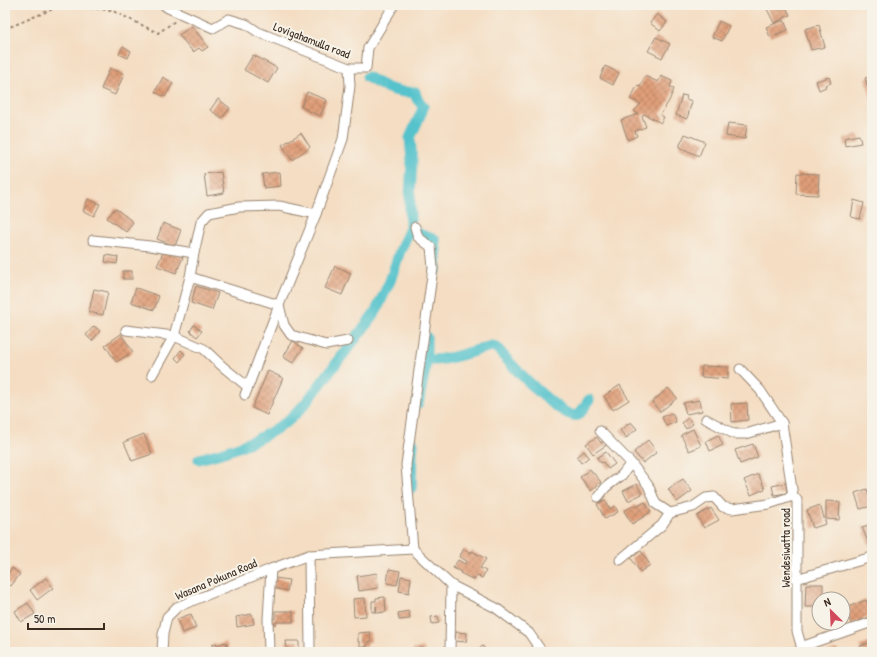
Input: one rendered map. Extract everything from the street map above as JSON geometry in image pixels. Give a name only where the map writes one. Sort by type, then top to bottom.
[{"type":"street","name":"Lovigahamulla road","points":[[164,5],[213,28],[229,19],[246,24],[258,32],[349,68],[366,68],[368,48],[394,5]]},
{"type":"street","points":[[126,330],[174,336],[204,349],[246,391],[316,214],[342,139],[350,86],[349,68]]},
{"type":"street","points":[[152,375],[174,336],[190,277],[201,222],[209,213],[239,207],[279,206],[316,214]]},
{"type":"street","points":[[414,227],[418,237],[431,247],[433,268],[406,466],[413,548],[451,585],[496,608],[529,633],[542,652]]},
{"type":"street","points":[[93,240],[150,246],[194,253]]},
{"type":"street","points":[[190,277],[279,305]]},
{"type":"street","points":[[279,305],[284,325],[290,335],[326,345],[348,341]]},
{"type":"street","points":[[740,369],[760,390],[782,423],[793,496]]},
{"type":"street","points":[[706,419],[734,434],[746,434],[782,423]]},
{"type":"street","points":[[600,431],[631,463],[648,484],[656,504],[670,513],[662,525],[620,560]]},
{"type":"street","points":[[598,498],[606,487],[622,475],[631,463]]},
{"type":"street","name":"Wendesiwatta road","points":[[670,513],[693,507],[706,498],[714,497],[723,507],[732,509],[769,504],[793,496],[797,500],[797,631],[802,649]]},
{"type":"street","name":"Wasana Pokuna Road","points":[[162,652],[163,634],[167,618],[177,607],[309,555],[413,548]]},
{"type":"street","points":[[309,555],[310,652]]},
{"type":"street","points":[[796,579],[872,557]]},
{"type":"street","points":[[269,652],[268,619],[271,569]]},
{"type":"street","points":[[450,652],[451,585]]},
{"type":"street","points":[[802,649],[872,622]]},
{"type":"path","points":[[5,29],[60,6],[111,10],[158,33],[183,15]]},
{"type":"building","points":[[777,5],[779,10],[786,7],[790,15],[774,23],[767,9]]},
{"type":"building","points":[[657,14],[667,22],[660,31],[650,23]]},
{"type":"building","points":[[784,20],[788,30],[770,37],[766,27]]},
{"type":"building","points":[[719,21],[729,26],[722,41],[712,37]]},
{"type":"building","points":[[819,25],[825,47],[811,50],[805,29]]},
{"type":"building","points":[[192,26],[208,47],[202,51],[199,48],[193,52],[179,35]]},
{"type":"building","points":[[656,37],[670,44],[662,58],[648,51]]},
{"type":"building","points":[[123,46],[131,51],[128,58],[119,54]]},
{"type":"building","points":[[253,55],[277,68],[268,83],[244,70]]},
{"type":"building","points":[[605,66],[619,73],[613,85],[600,78]]},
{"type":"building","points":[[110,68],[124,74],[115,95],[101,89]]},
{"type":"building","points":[[645,76],[658,82],[661,76],[672,81],[670,87],[674,89],[669,101],[660,115],[664,117],[661,123],[644,114],[642,116],[646,127],[635,131],[637,136],[628,140],[621,120],[638,114],[634,111],[641,104],[630,99],[638,85],[640,87]]},
{"type":"building","points":[[872,76],[872,101],[865,78]]},
{"type":"building","points":[[163,77],[173,83],[165,97],[155,92]]},
{"type":"building","points":[[829,77],[831,83],[825,85],[826,87],[819,90],[816,81]]},
{"type":"building","points":[[307,92],[327,100],[320,116],[301,107]]},
{"type":"building","points":[[682,95],[687,96],[686,99],[692,101],[687,119],[676,115]]},
{"type":"building","points":[[218,99],[230,108],[222,118],[210,110]]},
{"type":"building","points":[[728,123],[747,125],[745,139],[726,136]]},
{"type":"building","points":[[301,133],[310,147],[292,160],[282,145]]},
{"type":"building","points":[[685,134],[705,142],[699,156],[679,147]]},
{"type":"building","points":[[859,135],[861,143],[845,146],[844,138]]},
{"type":"building","points":[[221,172],[224,193],[207,196],[204,174]]},
{"type":"building","points":[[280,172],[281,186],[264,188],[262,174]]},
{"type":"building","points":[[797,173],[819,174],[818,195],[796,194]]},
{"type":"building","points":[[88,199],[100,204],[94,216],[83,211]]},
{"type":"building","points":[[854,200],[864,203],[860,219],[851,217]]},
{"type":"building","points":[[115,208],[133,222],[126,232],[107,218]]},
{"type":"building","points":[[163,223],[181,230],[175,246],[157,239]]},
{"type":"building","points":[[164,250],[183,257],[176,273],[157,266]]},
{"type":"building","points":[[106,255],[118,257],[117,264],[105,262]]},
{"type":"building","points":[[335,266],[351,273],[342,295],[325,288]]},
{"type":"building","points":[[123,271],[132,271],[132,279],[123,279]]},
{"type":"building","points":[[196,286],[218,293],[212,310],[191,303]]},
{"type":"building","points":[[136,288],[159,296],[154,310],[131,302]]},
{"type":"building","points":[[94,289],[108,292],[103,315],[89,312]]},
{"type":"building","points":[[194,325],[202,331],[197,337],[190,331]]},
{"type":"building","points":[[94,326],[100,331],[92,341],[86,335]]},
{"type":"building","points":[[121,334],[133,352],[116,362],[105,345]]},
{"type":"building","points":[[293,341],[303,348],[293,363],[283,357]]},
{"type":"building","points":[[181,350],[185,354],[179,362],[175,358]]},
{"type":"building","points":[[702,366],[728,367],[728,379],[701,377]]},
{"type":"building","points":[[268,371],[283,378],[267,415],[252,408]]},
{"type":"building","points":[[620,385],[629,400],[613,410],[604,396]]},
{"type":"building","points":[[668,388],[677,398],[660,412],[652,402]]},
{"type":"building","points":[[700,400],[702,411],[686,414],[683,403]]},
{"type":"building","points":[[747,403],[748,420],[732,422],[731,404]]},
{"type":"building","points":[[672,413],[676,422],[666,426],[662,417]]},
{"type":"building","points":[[688,418],[693,424],[686,429],[682,423]]},
{"type":"building","points":[[631,422],[637,429],[626,438],[620,430]]},
{"type":"building","points":[[693,429],[701,446],[689,451],[681,435]]},
{"type":"building","points":[[144,434],[152,454],[132,461],[124,442]]},
{"type":"building","points":[[718,435],[723,445],[710,451],[706,441]]},
{"type":"building","points":[[597,437],[601,443],[605,440],[608,444],[593,454],[586,444]]},
{"type":"building","points":[[648,440],[657,452],[643,463],[634,452]]},
{"type":"building","points":[[753,444],[758,457],[740,464],[735,450]]},
{"type":"building","points":[[584,451],[589,457],[581,463],[577,457]]},
{"type":"building","points":[[606,452],[615,464],[608,469],[603,462],[601,463],[597,458]]},
{"type":"building","points":[[590,469],[601,482],[591,491],[580,477]]},
{"type":"building","points":[[758,474],[765,489],[751,495],[744,480]]},
{"type":"building","points":[[683,479],[692,491],[677,502],[668,489]]},
{"type":"building","points":[[786,483],[787,493],[774,495],[772,486]]},
{"type":"building","points":[[637,484],[642,494],[628,501],[623,491]]},
{"type":"building","points":[[867,489],[872,506],[860,509],[855,493]]},
{"type":"building","points":[[605,500],[610,509],[615,506],[618,512],[605,519],[597,504]]},
{"type":"building","points":[[826,501],[840,502],[839,520],[826,519]]},
{"type":"building","points":[[645,502],[651,512],[632,524],[624,511]]},
{"type":"building","points":[[820,505],[826,524],[813,528],[807,510]]},
{"type":"building","points":[[711,508],[719,520],[704,528],[697,516]]},
{"type":"building","points":[[872,524],[872,546],[870,547],[862,527]]},
{"type":"building","points":[[464,549],[471,553],[472,551],[486,559],[480,568],[486,571],[482,578],[477,575],[474,580],[453,568],[458,560],[465,564],[467,561],[459,557]]},
{"type":"building","points":[[641,551],[650,565],[640,572],[631,558]]},
{"type":"building","points":[[12,568],[20,574],[11,586],[5,581],[5,577]]},
{"type":"building","points":[[389,569],[400,571],[397,585],[387,583]]},
{"type":"building","points":[[377,573],[378,588],[359,591],[357,576]]},
{"type":"building","points":[[401,576],[411,578],[409,593],[399,591]]},
{"type":"building","points":[[46,578],[53,588],[37,600],[30,590]]},
{"type":"building","points":[[275,578],[289,580],[287,591],[273,588]]},
{"type":"building","points":[[806,584],[823,584],[823,591],[811,591],[811,607],[805,607]]},
{"type":"building","points":[[385,597],[386,612],[377,613],[376,606],[376,612],[372,612],[372,601],[376,601],[376,598]]},
{"type":"building","points":[[365,598],[366,616],[354,617],[353,599]]},
{"type":"building","points":[[866,600],[872,616],[851,624],[851,606]]},
{"type":"building","points":[[28,603],[35,614],[21,622],[15,611]]},
{"type":"building","points":[[275,611],[293,611],[293,622],[276,622],[276,624],[271,624],[271,619],[275,619]]},
{"type":"building","points":[[409,611],[410,619],[399,620],[398,613]]},
{"type":"building","points":[[191,614],[196,628],[182,633],[177,619]]},
{"type":"building","points":[[252,614],[254,624],[237,627],[236,617]]},
{"type":"building","points":[[438,616],[439,623],[432,624],[431,617]]},
{"type":"building","points":[[370,632],[371,642],[367,642],[367,647],[360,647],[360,642],[358,642],[358,633]]},
{"type":"building","points":[[456,632],[467,633],[466,642],[455,641]]},
{"type":"building","points":[[286,641],[299,641],[299,650],[287,650]]},
{"type":"building","points":[[226,642],[229,650],[214,652],[212,645]]},
{"type":"building","points":[[872,642],[872,652],[862,652],[860,646]]},
{"type":"building","points":[[483,646],[486,652],[479,652],[477,649]]},
{"type":"building","points":[[423,647],[425,652],[413,652],[412,650]]},
{"type":"building","points":[[837,649],[838,652],[828,652]]},
{"type":"waterway","points":[[199,459],[231,450],[252,441],[272,431],[291,418],[305,404],[366,325],[376,311],[390,281],[400,251],[410,228],[412,161],[410,138],[423,106],[417,99],[415,92],[395,91],[367,77]]},
{"type":"waterway","points":[[411,229],[421,235],[435,240],[436,270]]},
{"type":"waterway","points":[[418,404],[425,369],[426,337]]},
{"type":"waterway","points":[[426,360],[451,358],[491,346],[496,347],[535,388],[560,409],[571,415],[578,415],[589,400]]},
{"type":"waterway","points":[[411,488],[413,443]]}]
